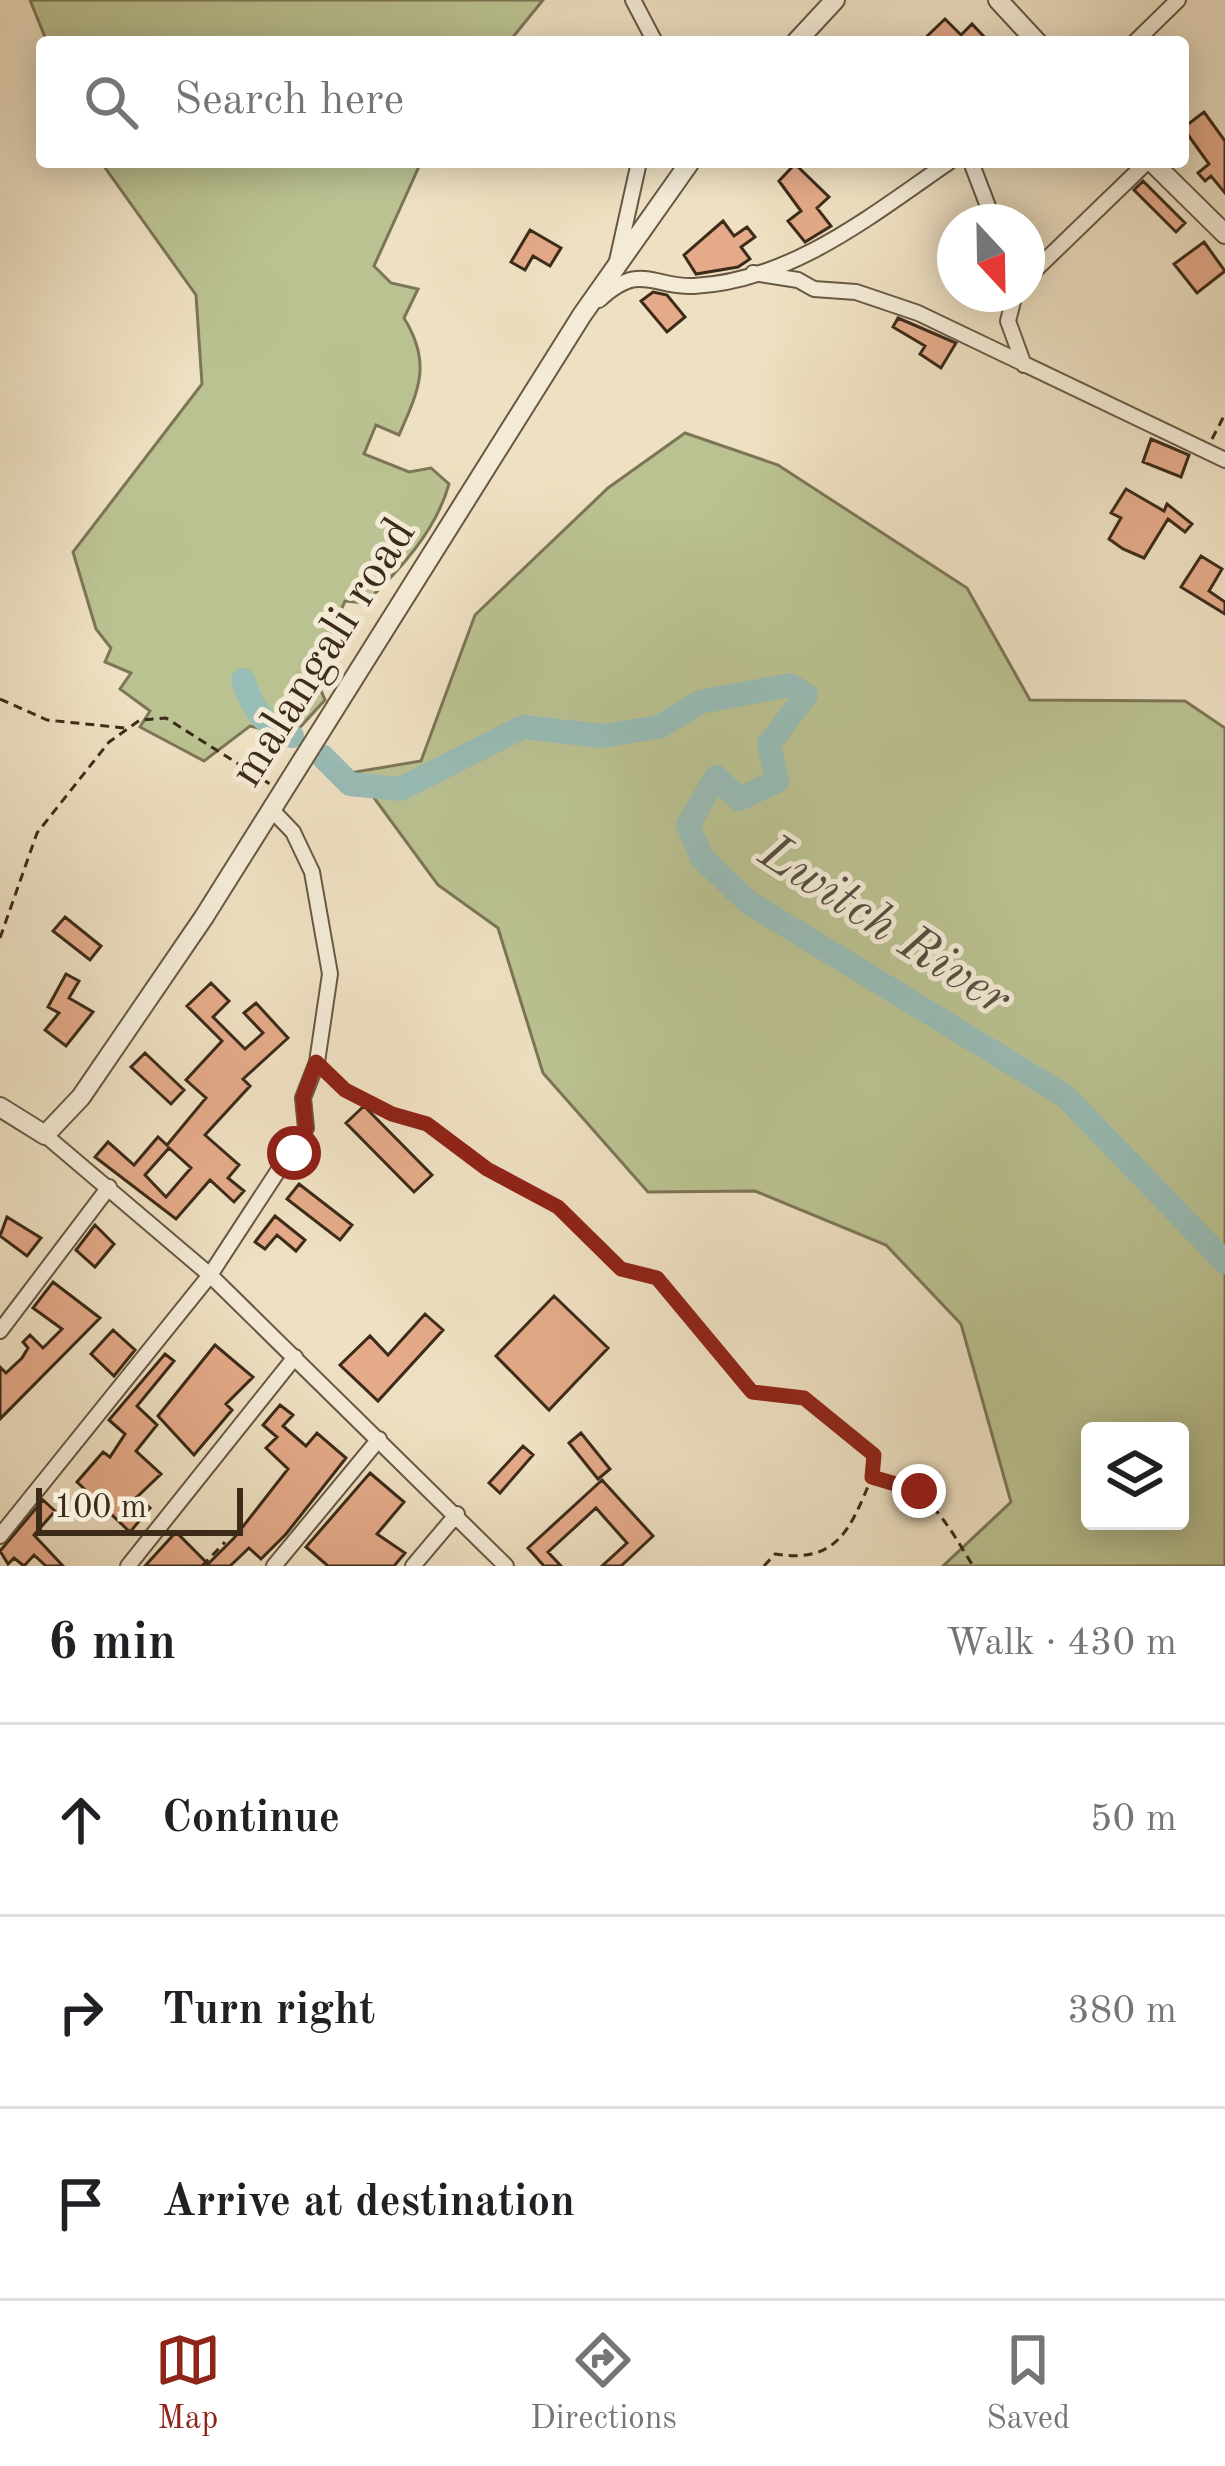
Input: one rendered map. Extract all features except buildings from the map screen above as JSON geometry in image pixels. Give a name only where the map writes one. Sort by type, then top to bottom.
[{"type":"street","points":[[634,0],[652,36]]},
{"type":"street","points":[[802,36],[836,0]]},
{"type":"street","points":[[998,0],[1031,36]]},
{"type":"street","points":[[1142,36],[1178,0]]},
{"type":"street","points":[[615,272],[638,168]]},
{"type":"street","name":"malangali road","points":[[45,1135],[115,1050],[582,315],[686,168]]},
{"type":"street","points":[[582,315],[626,281],[650,277],[691,286],[788,266],[940,168]]},
{"type":"street","points":[[973,168],[987,204]]},
{"type":"street","points":[[1045,261],[1144,168]]},
{"type":"street","points":[[1156,168],[1225,234]]},
{"type":"street","points":[[753,273],[888,302],[1225,460]]},
{"type":"street","points":[[1010,312],[1008,320],[1024,365]]},
{"type":"street","points":[[0,1536],[210,1275],[302,1139],[307,1122],[303,1098],[316,1062],[331,981],[317,894],[303,849],[271,809]]},
{"type":"street","points":[[0,1107],[45,1135],[210,1275],[506,1566]]},
{"type":"street","points":[[0,1331],[109,1187]]},
{"type":"street","points":[[128,1566],[295,1358]]},
{"type":"street","points":[[274,1566],[380,1439]]},
{"type":"street","points":[[413,1566],[457,1514]]},
{"type":"path","points":[[1201,450],[1225,414]]},
{"type":"path","points":[[0,699],[47,720],[128,728]]},
{"type":"path","points":[[0,938],[37,833],[99,753],[128,728],[153,715],[166,718],[282,791]]},
{"type":"path","points":[[316,1062],[345,1090],[392,1114],[427,1124],[487,1169],[558,1207],[621,1269],[657,1278],[752,1392],[804,1398],[876,1456],[855,1519],[827,1547],[802,1560],[776,1554],[764,1566]]},
{"type":"path","points":[[872,1477],[926,1497],[947,1519],[973,1566]]},
{"type":"path","points":[[202,1566],[225,1542]]},
{"type":"green space","points":[[30,0],[543,0],[514,36],[45,36]]},
{"type":"green space","points":[[105,168],[418,168],[374,266],[391,283],[418,289],[404,318],[418,349],[419,376],[399,435],[376,425],[364,454],[409,472],[431,468],[449,484],[443,501],[415,549],[378,591],[365,603],[345,601],[314,674],[325,700],[292,736],[250,726],[204,761],[140,727],[150,711],[120,689],[131,673],[105,662],[111,648],[96,629],[73,552],[202,384],[196,295]]},
{"type":"green space","points":[[685,433],[778,465],[967,588],[1030,700],[1185,701],[1225,728],[1225,1566],[943,1566],[1011,1502],[961,1324],[886,1245],[755,1191],[648,1192],[543,1073],[498,928],[438,885],[355,772],[421,761],[475,615],[608,488]]},
{"type":"waterway","points":[[243,680],[260,715],[292,736]]},
{"type":"waterway","name":"Lwitch River","points":[[322,756],[350,784],[400,789],[523,727],[602,736],[659,727],[700,702],[790,685],[806,695],[769,744],[777,781],[739,799],[716,777],[688,825],[702,858],[748,902],[1065,1096],[1225,1262]]},
{"type":"route","points":[[294,1153],[306,1128],[303,1098],[316,1062],[345,1090],[386,1112],[427,1124],[487,1169],[558,1207],[621,1269],[657,1278],[752,1392],[804,1398],[876,1456],[872,1477],[919,1491]]}]
